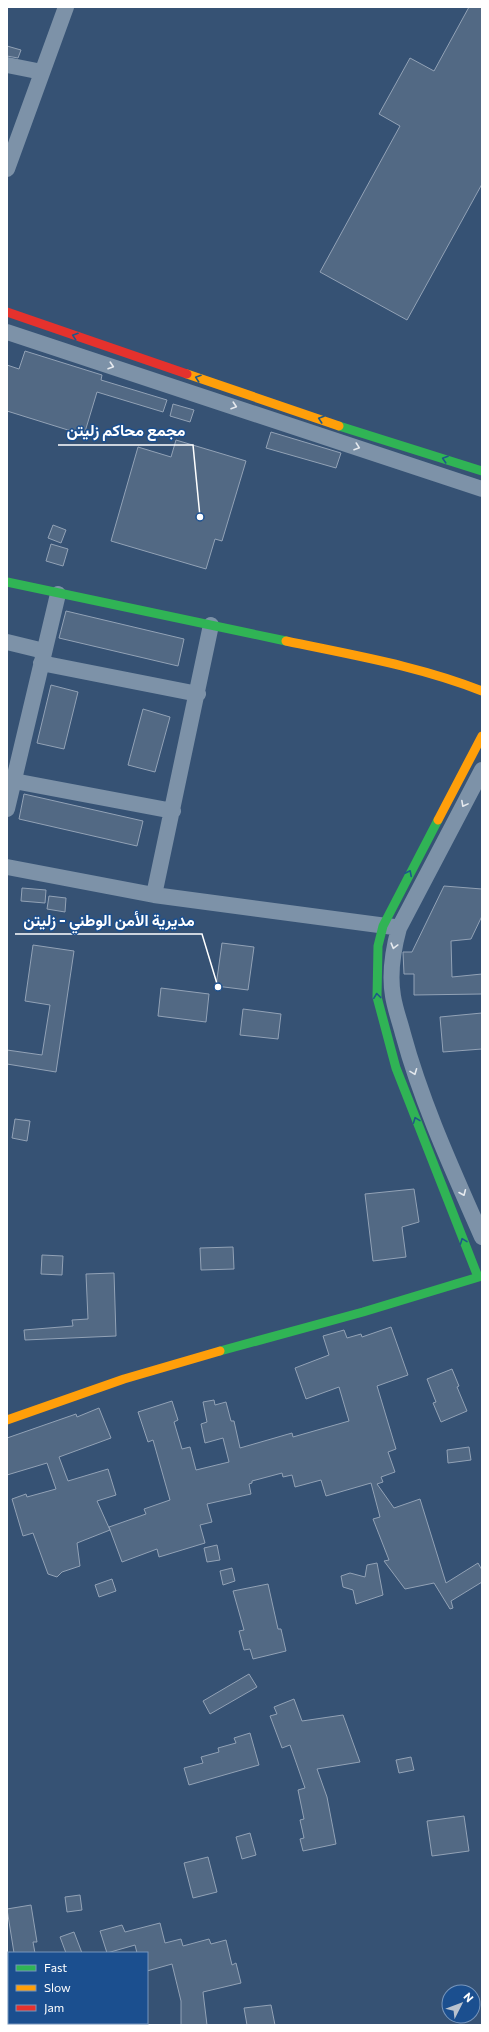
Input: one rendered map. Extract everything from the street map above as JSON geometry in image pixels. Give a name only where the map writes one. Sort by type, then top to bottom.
[{"type":"street","points":[[7,169],[66,7]]},
{"type":"street","points":[[7,65],[42,72]]},
{"type":"street","points":[[7,312],[339,433],[482,489]]},
{"type":"street","points":[[7,332],[339,433],[482,471]]},
{"type":"street","points":[[7,582],[58,594],[400,665],[459,682],[482,691]]},
{"type":"street","points":[[58,594],[9,795],[173,811]]},
{"type":"street","points":[[154,895],[198,694],[211,625]]},
{"type":"street","points":[[7,642],[43,657],[198,694]]},
{"type":"street","points":[[7,1420],[51,1403],[128,1377],[480,1277],[396,1068],[377,997],[376,971],[378,946],[383,926],[482,736]]},
{"type":"street","points":[[482,770],[399,928],[393,952],[393,996],[412,1066],[437,1133],[482,1238]]},
{"type":"street","points":[[7,867],[154,895],[399,928]]},
{"type":"building","points":[[469,7],[482,7],[482,184],[407,320],[320,272],[400,126],[379,114],[410,58],[434,71]]},
{"type":"building","points":[[7,46],[21,50],[18,58],[7,56]]},
{"type":"building","points":[[25,351],[102,375],[101,380],[167,400],[163,412],[97,392],[84,435],[7,411],[7,365],[19,369]]},
{"type":"building","points":[[173,404],[194,410],[190,422],[170,416]]},
{"type":"building","points":[[271,432],[341,453],[336,468],[266,448]]},
{"type":"building","points":[[176,440],[246,461],[222,541],[215,539],[206,569],[111,541],[138,447],[171,457]]},
{"type":"building","points":[[53,525],[66,530],[61,543],[48,538]]},
{"type":"building","points":[[51,544],[68,549],[63,566],[46,561]]},
{"type":"building","points":[[66,611],[184,639],[178,666],[59,638]]},
{"type":"building","points":[[51,685],[78,692],[64,749],[37,743]]},
{"type":"building","points":[[143,709],[170,717],[155,772],[128,765]]},
{"type":"building","points":[[24,794],[143,821],[137,846],[19,819]]},
{"type":"building","points":[[444,886],[482,889],[482,916],[471,939],[451,941],[452,977],[482,974],[482,994],[414,995],[414,974],[404,974],[403,952],[412,952]]},
{"type":"building","points":[[22,888],[46,890],[45,903],[21,901]]},
{"type":"building","points":[[49,896],[66,898],[65,912],[47,909]]},
{"type":"building","points":[[222,943],[254,947],[248,990],[216,986]]},
{"type":"building","points":[[33,945],[74,951],[56,1072],[7,1064],[7,1050],[42,1055],[50,1005],[25,1001]]},
{"type":"building","points":[[161,988],[209,994],[206,1022],[158,1016]]},
{"type":"building","points":[[243,1009],[281,1014],[278,1039],[240,1035]]},
{"type":"building","points":[[482,1013],[482,1049],[443,1052],[440,1017]]},
{"type":"building","points":[[15,1119],[30,1121],[27,1141],[12,1138]]},
{"type":"building","points":[[414,1189],[419,1222],[402,1227],[406,1257],[373,1261],[365,1194]]},
{"type":"building","points":[[233,1247],[234,1269],[201,1270],[200,1248]]},
{"type":"building","points":[[42,1255],[63,1256],[62,1275],[41,1274]]},
{"type":"building","points":[[114,1273],[116,1336],[25,1340],[24,1330],[73,1326],[72,1320],[88,1319],[86,1274]]},
{"type":"building","points":[[391,1327],[408,1375],[377,1386],[396,1449],[388,1452],[395,1472],[381,1477],[383,1482],[377,1484],[394,1508],[420,1499],[446,1583],[478,1563],[482,1570],[482,1582],[451,1601],[453,1608],[450,1609],[434,1583],[405,1589],[384,1561],[389,1560],[373,1519],[380,1517],[371,1483],[326,1496],[321,1480],[295,1487],[292,1475],[283,1477],[282,1473],[252,1481],[252,1483],[249,1484],[251,1494],[207,1504],[212,1522],[200,1525],[205,1543],[159,1557],[157,1549],[122,1562],[109,1527],[146,1514],[144,1509],[170,1500],[153,1440],[148,1442],[138,1412],[172,1401],[178,1420],[174,1422],[182,1449],[190,1447],[196,1470],[229,1462],[223,1438],[205,1443],[201,1424],[207,1422],[203,1402],[214,1400],[215,1405],[226,1402],[231,1421],[234,1421],[240,1448],[292,1433],[293,1437],[349,1421],[339,1387],[306,1399],[295,1368],[329,1355],[323,1336],[344,1330],[347,1338],[361,1334],[362,1337]]},
{"type":"building","points":[[452,1369],[459,1386],[457,1387],[467,1411],[441,1422],[433,1403],[436,1402],[427,1379]]},
{"type":"building","points":[[99,1408],[111,1438],[59,1457],[68,1481],[108,1469],[116,1495],[97,1501],[110,1530],[77,1543],[80,1566],[62,1572],[57,1577],[48,1574],[33,1533],[23,1536],[12,1499],[26,1494],[27,1497],[56,1489],[47,1463],[7,1475],[7,1438],[76,1414],[77,1417]]},
{"type":"building","points":[[469,1447],[471,1460],[448,1463],[447,1450]]},
{"type":"building","points":[[217,1545],[220,1560],[207,1562],[204,1548]]},
{"type":"building","points":[[377,1563],[383,1595],[356,1604],[353,1590],[343,1587],[341,1576],[350,1573],[365,1577],[367,1565]]},
{"type":"building","points":[[232,1568],[235,1581],[223,1585],[220,1571]]},
{"type":"building","points":[[112,1579],[116,1591],[99,1597],[95,1585]]},
{"type":"building","points":[[268,1584],[278,1629],[281,1629],[286,1651],[253,1659],[250,1649],[244,1650],[239,1631],[244,1630],[233,1591]]},
{"type":"building","points":[[249,1674],[257,1687],[210,1714],[203,1701]]},
{"type":"building","points":[[294,1699],[302,1721],[343,1715],[360,1762],[317,1769],[327,1797],[336,1844],[303,1851],[300,1839],[304,1838],[300,1820],[304,1819],[298,1790],[305,1788],[290,1745],[282,1748],[270,1716],[277,1714],[274,1707]]},
{"type":"building","points":[[250,1733],[259,1765],[189,1785],[184,1768],[203,1763],[201,1757],[219,1752],[218,1748],[236,1743],[234,1738]]},
{"type":"building","points":[[411,1757],[414,1770],[399,1773],[396,1760]]},
{"type":"building","points":[[464,1816],[469,1851],[432,1856],[427,1821]]},
{"type":"building","points":[[250,1833],[256,1855],[242,1859],[236,1837]]},
{"type":"building","points":[[208,1857],[217,1892],[193,1898],[184,1863]]},
{"type":"building","points":[[80,1895],[82,1910],[67,1912],[65,1897]]},
{"type":"building","points":[[31,1905],[37,1942],[33,1942],[35,1952],[14,1952],[7,1909]]},
{"type":"building","points":[[160,1923],[165,1943],[181,1939],[183,1946],[209,1939],[211,1944],[226,1940],[232,1965],[236,1963],[241,1983],[203,1992],[207,2025],[181,2025],[181,2001],[172,1964],[148,1971],[148,1952],[137,1952],[135,1945],[107,1952],[100,1931],[122,1925],[125,1932]]},
{"type":"building","points":[[74,1932],[82,1952],[66,1952],[60,1937]]},
{"type":"building","points":[[271,2005],[275,2025],[247,2025],[244,2008]]},
{"type":"traffic: fast","points":[[339,426],[482,471]]},
{"type":"traffic: fast","points":[[7,582],[286,641]]},
{"type":"traffic: fast","points":[[438,820],[383,926],[378,946],[377,997],[396,1068],[478,1277]]},
{"type":"traffic: fast","points":[[220,1351],[363,1312],[482,1276]]},
{"type":"traffic: slow","points":[[187,374],[339,426]]},
{"type":"traffic: slow","points":[[286,641],[410,668],[458,682],[482,691]]},
{"type":"traffic: slow","points":[[438,820],[482,736]]},
{"type":"traffic: slow","points":[[7,1420],[124,1379],[220,1351]]},
{"type":"traffic: jam","points":[[7,312],[187,374]]},
{"type":"place","name":"مجمع محاكم زليتن","points":[[200,517]]},
{"type":"place","name":"مديرية الأمن الوطني - زليتن","points":[[218,987]]}]
